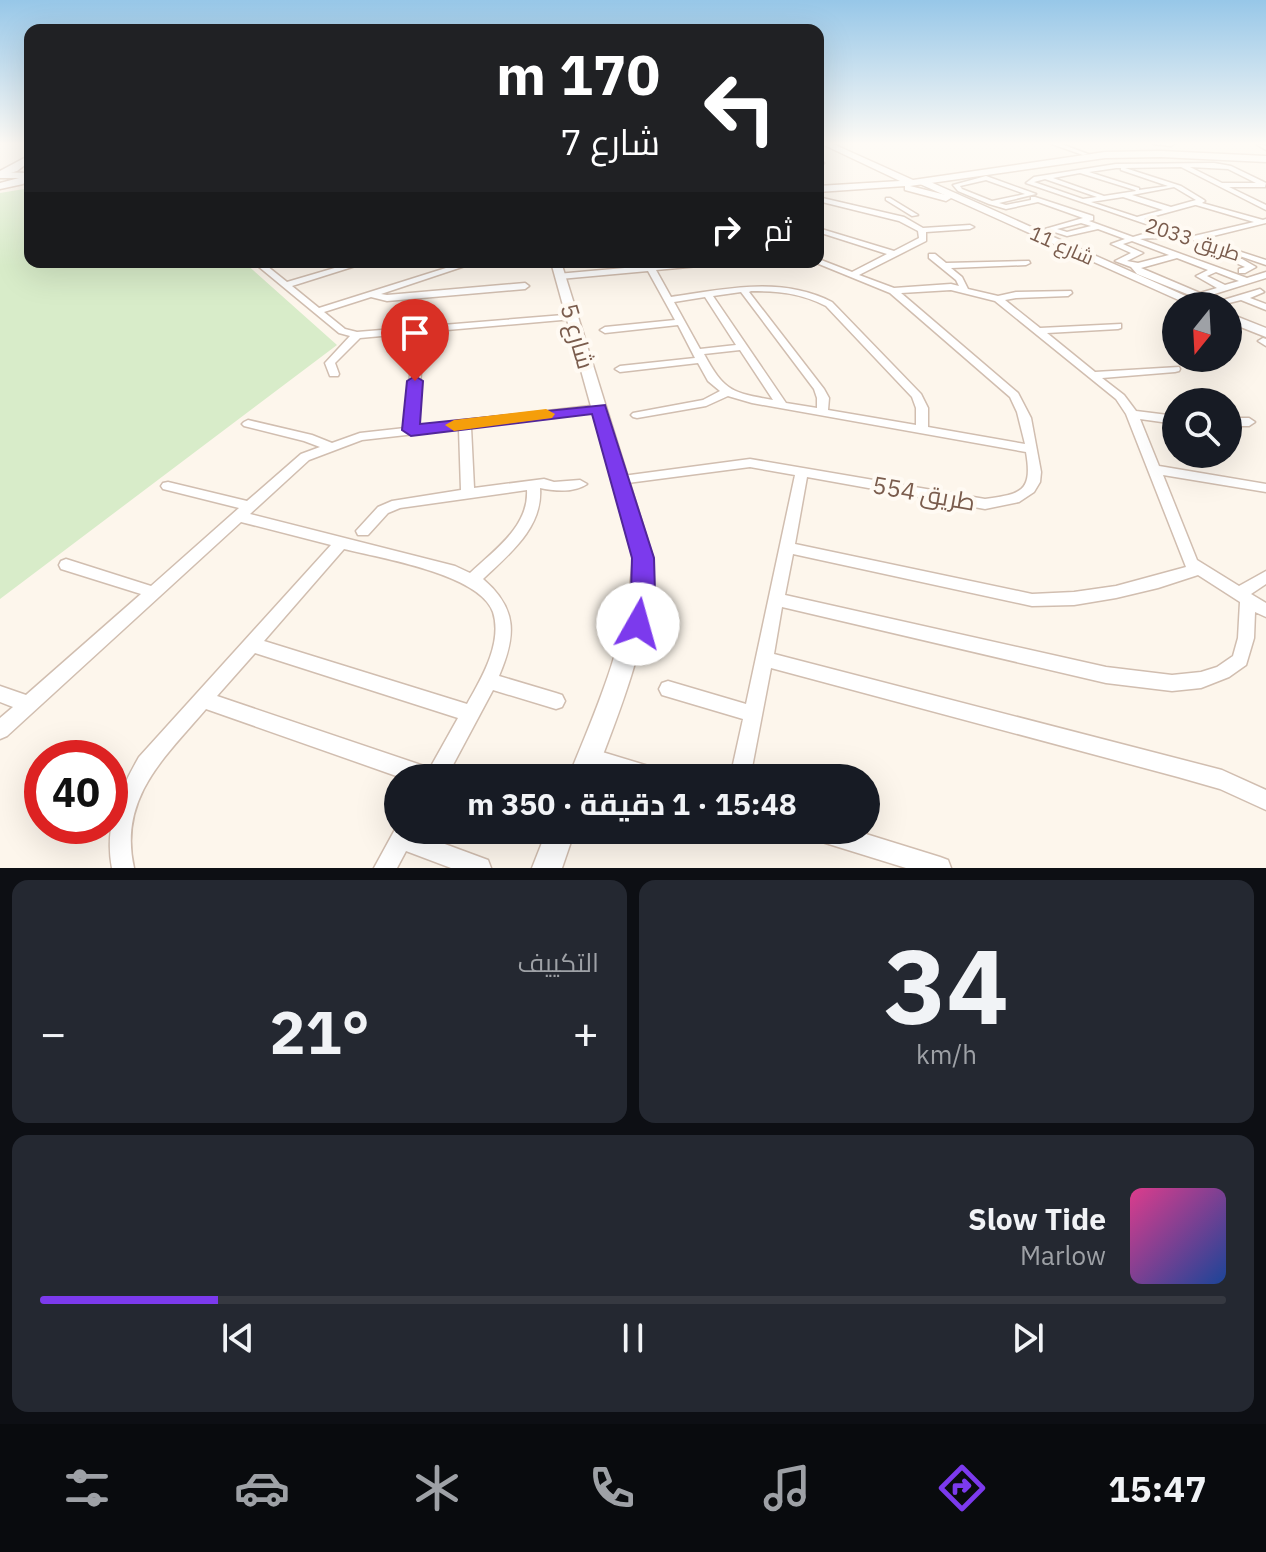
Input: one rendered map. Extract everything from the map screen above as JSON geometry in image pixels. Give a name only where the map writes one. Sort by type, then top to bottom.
[{"type":"main road","points":[[865,185],[913,189],[946,198]]},
{"type":"main road","points":[[824,187],[871,185]]},
{"type":"main road","points":[[947,185],[959,198]]},
{"type":"street","name":"شارع 11","points":[[921,185],[1162,297]]},
{"type":"street","name":"شارع 11","points":[[923,185],[1180,292]]},
{"type":"street","points":[[958,185],[960,190],[1006,207],[1036,198],[1047,191]]},
{"type":"street","points":[[1006,185],[1154,248],[1215,270],[1252,279]]},
{"type":"street","points":[[1032,185],[1047,191]]},
{"type":"street","points":[[1066,185],[1104,197]]},
{"type":"street","points":[[1122,185],[1140,190]]},
{"type":"street","points":[[1081,202],[1167,185]]},
{"type":"street","points":[[1182,185],[1200,199],[1198,204]]},
{"type":"street","points":[[1222,185],[1264,185]]},
{"type":"street","points":[[1222,185],[1266,208]]},
{"type":"street","points":[[1011,186],[996,190],[1020,196],[1051,198],[1086,211],[1083,217]]},
{"type":"street","name":"طريق 2033","points":[[1047,191],[1266,263]]},
{"type":"street","points":[[1122,194],[1173,210]]},
{"type":"street","points":[[992,203],[1020,196]]},
{"type":"street","points":[[888,199],[912,214],[890,216]]},
{"type":"street","points":[[824,200],[890,216],[922,230],[970,227]]},
{"type":"street","points":[[1251,200],[1266,200]]},
{"type":"street","points":[[1135,220],[1198,204],[1264,222]]},
{"type":"street","points":[[1068,210],[1052,216],[1071,223]]},
{"type":"street","points":[[1099,226],[1067,234],[1049,229],[1083,217],[1114,213]]},
{"type":"street","points":[[1192,238],[1264,222]]},
{"type":"street","points":[[855,274],[923,239],[922,230]]},
{"type":"street","points":[[824,232],[894,254]]},
{"type":"street","points":[[1138,253],[1115,244],[1141,236],[1242,271],[1264,291],[1243,298]]},
{"type":"street","points":[[1154,248],[1119,261],[1182,292]]},
{"type":"street","points":[[932,256],[962,282],[964,288]]},
{"type":"street","points":[[1135,267],[1175,256]]},
{"type":"street","points":[[944,266],[1026,263]]},
{"type":"street","name":"طريق 554","points":[[620,480],[750,463],[985,504],[1013,499],[1033,486],[1036,469],[1032,449],[1024,411],[1014,395],[893,291],[824,264]]},
{"type":"street","points":[[265,268],[342,331],[357,335],[419,332],[573,316]]},
{"type":"street","points":[[286,285],[333,268]]},
{"type":"street","points":[[317,311],[453,268]]},
{"type":"street","points":[[558,269],[651,268],[712,379],[727,392],[782,405],[1032,449]]},
{"type":"street","name":"شارع 5","points":[[558,269],[643,558],[643,592],[638,624],[586,764]]},
{"type":"street","points":[[1215,270],[1201,274],[1201,278],[1225,288]]},
{"type":"street","points":[[1218,292],[1252,279]]},
{"type":"street","points":[[371,294],[387,298],[525,286]]},
{"type":"street","points":[[893,291],[928,287],[964,288],[998,299],[1120,397],[1132,414],[1189,558],[1197,569],[1266,611]]},
{"type":"street","points":[[668,300],[777,289],[797,291],[829,304],[917,396],[922,408],[922,430]]},
{"type":"street","points":[[744,291],[819,389],[823,398],[822,412]]},
{"type":"street","points":[[998,299],[1021,294],[1068,293]]},
{"type":"street","points":[[708,295],[782,405]]},
{"type":"street","points":[[1243,298],[1266,307]]},
{"type":"street","points":[[605,330],[679,322]]},
{"type":"street","points":[[1040,331],[1118,326]]},
{"type":"street","points":[[1242,326],[1265,340]]},
{"type":"street","points":[[1242,331],[1265,340]]},
{"type":"street","points":[[411,430],[419,332]]},
{"type":"street","points":[[334,374],[330,363],[357,335]]},
{"type":"street","points":[[620,369],[743,347]]},
{"type":"street","points":[[1094,375],[1162,370]]},
{"type":"street","points":[[637,415],[706,403],[727,392]]},
{"type":"street","points":[[0,730],[295,464],[328,446],[360,437],[599,408]]},
{"type":"street","points":[[1132,414],[1162,418]]},
{"type":"street","points":[[1242,422],[1249,422]]},
{"type":"street","points":[[248,424],[308,438],[328,446]]},
{"type":"street","points":[[465,424],[468,493]]},
{"type":"street","points":[[1156,470],[1266,488]]},
{"type":"street","points":[[743,764],[802,471]]},
{"type":"street","points":[[363,531],[392,505],[548,482],[554,487],[580,484]]},
{"type":"street","points":[[473,579],[526,524],[535,504],[533,484]]},
{"type":"street","points":[[168,486],[341,543],[473,579],[497,603],[503,618],[501,655],[441,764]]},
{"type":"street","points":[[123,868],[119,854],[120,830],[133,786],[161,745],[341,543]]},
{"type":"street","points":[[788,548],[1032,600],[1073,599],[1159,581],[1197,569]]},
{"type":"street","points":[[66,565],[152,592]]},
{"type":"street","points":[[1243,597],[1266,577]]},
{"type":"street","points":[[777,600],[1106,675],[1172,683],[1201,680],[1223,672],[1240,660],[1246,638],[1243,597]]},
{"type":"street","points":[[250,644],[471,714]]},
{"type":"street","points":[[765,659],[1178,767],[1222,780],[1266,800]]},
{"type":"street","points":[[488,681],[556,701]]},
{"type":"street","points":[[668,689],[753,714]]},
{"type":"street","points":[[0,694],[28,704]]},
{"type":"street","points":[[202,699],[391,764]]},
{"type":"street","points":[[589,757],[611,764]]},
{"type":"street","points":[[385,868],[398,844]]},
{"type":"street","points":[[426,844],[480,868]]},
{"type":"street","points":[[547,868],[556,844]]},
{"type":"street","points":[[864,844],[940,868]]},
{"type":"green space","points":[[24,189],[24,268],[251,268],[337,345],[0,599],[0,193]]},
{"type":"slow traffic","points":[[454,425],[546,414]]},
{"type":"route","points":[[415,381],[411,430],[599,408],[643,558],[643,592],[638,624]]}]
